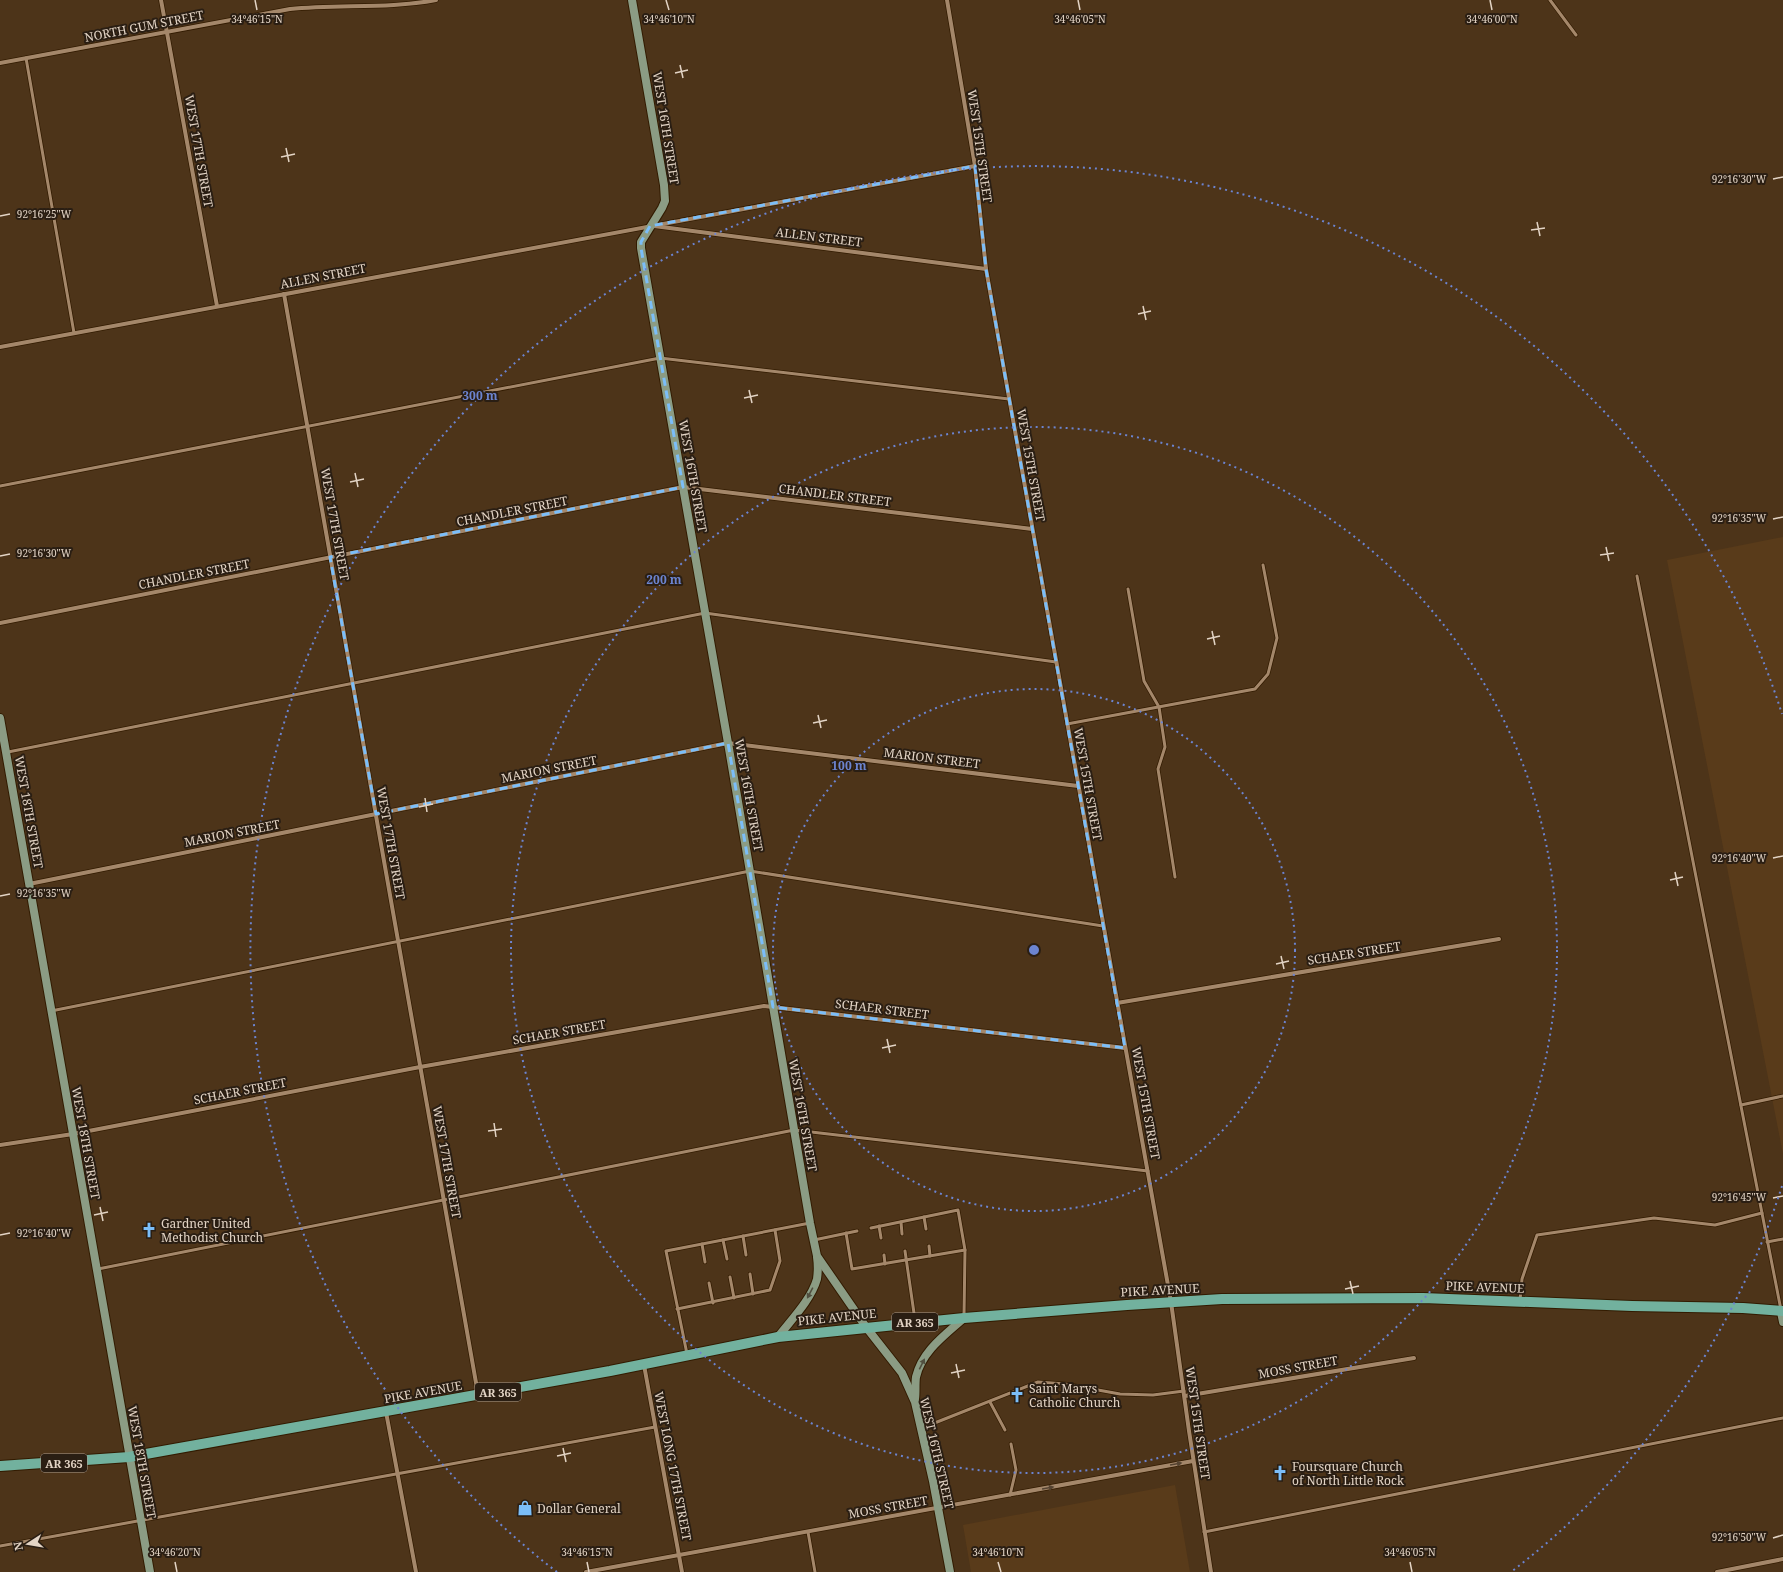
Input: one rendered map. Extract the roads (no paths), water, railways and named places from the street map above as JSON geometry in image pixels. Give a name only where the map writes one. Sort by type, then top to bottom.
[{"type":"main road","name":"PIKE AVENUE","points":[[0,1466],[129,1457],[479,1395],[687,1356],[778,1337],[916,1322],[1171,1302],[1408,1298],[1632,1306],[1743,1308],[1782,1315]]},
{"type":"street","name":"WEST 17TH STREET","points":[[161,0],[217,306]]},
{"type":"street","name":"NORTH GUM STREET","points":[[0,63],[290,9],[320,6],[391,6],[436,0]]},
{"type":"street","name":"WEST 16TH STREET","points":[[632,0],[664,185],[664,201],[662,208],[641,242],[641,248],[810,1223],[817,1256],[866,1328],[902,1373],[915,1402],[950,1572]]},
{"type":"street","name":"WEST 15TH STREET","points":[[947,0],[975,166],[986,269],[1171,1302],[1193,1461],[1211,1572]]},
{"type":"street","name":"ALLEN STREET","points":[[0,347],[975,166]]},
{"type":"street","name":"ALLEN STREET","points":[[650,226],[986,269]]},
{"type":"street","name":"WEST 17TH STREET","points":[[284,294],[479,1395]]},
{"type":"street","name":"CHANDLER STREET","points":[[0,623],[683,487],[1032,528]]},
{"type":"street","name":"WEST 18TH STREET","points":[[0,718],[150,1572]]},
{"type":"street","name":"MARION STREET","points":[[29,884],[728,743],[1078,786]]},
{"type":"street","name":"SCHAER STREET","points":[[1117,1003],[1499,939]]},
{"type":"street","name":"SCHAER STREET","points":[[0,1146],[73,1134],[420,1067],[764,1006],[1125,1048]]},
{"type":"street","points":[[778,1337],[807,1299],[815,1284],[818,1270],[817,1256]]},
{"type":"street","points":[[915,1402],[916,1378],[920,1364],[932,1347],[964,1318]]},
{"type":"street","name":"MOSS STREET","points":[[1185,1396],[1414,1358]]},
{"type":"street","name":"WEST LONG 17TH STREET","points":[[644,1364],[682,1572]]},
{"type":"street","points":[[386,1411],[416,1572]]},
{"type":"street","name":"MOSS STREET","points":[[586,1572],[1193,1461]]},
{"type":"street","points":[[1717,1572],[1783,1559]]},
{"type":"lane","points":[[1550,0],[1576,36]]},
{"type":"lane","points":[[26,58],[74,333]]},
{"type":"lane","points":[[0,486],[660,358],[1009,399]]},
{"type":"lane","points":[[1067,724],[1255,689],[1268,674],[1277,638],[1263,565]]},
{"type":"lane","points":[[1637,576],[1782,1315]]},
{"type":"lane","points":[[1128,589],[1144,682],[1158,707],[1165,747],[1158,769],[1175,877]]},
{"type":"lane","points":[[6,752],[705,613],[1056,662]]},
{"type":"lane","points":[[51,1011],[750,871],[1103,926]]},
{"type":"lane","points":[[1741,1105],[1783,1096]]},
{"type":"lane","points":[[96,1270],[794,1130],[1148,1171]]},
{"type":"lane","points":[[871,1228],[958,1210],[965,1250],[964,1318]]},
{"type":"lane","points":[[1520,1302],[1522,1279],[1536,1235],[1654,1218],[1715,1225],[1762,1213]]},
{"type":"lane","points":[[924,1217],[926,1229]]},
{"type":"lane","points":[[901,1222],[902,1234]]},
{"type":"lane","points":[[687,1356],[666,1251],[810,1223]]},
{"type":"lane","points":[[879,1226],[880,1238]]},
{"type":"lane","points":[[677,1309],[713,1303],[770,1290],[780,1261],[774,1230]]},
{"type":"lane","points":[[814,1240],[857,1231]]},
{"type":"lane","points":[[846,1233],[852,1269],[965,1250]]},
{"type":"lane","points":[[743,1236],[746,1255]]},
{"type":"lane","points":[[1767,1242],[1783,1239]]},
{"type":"lane","points":[[723,1240],[727,1259]]},
{"type":"lane","points":[[702,1244],[705,1262]]},
{"type":"lane","points":[[929,1246],[930,1256]]},
{"type":"lane","points":[[905,1251],[916,1322]]},
{"type":"lane","points":[[884,1255],[885,1264]]},
{"type":"lane","points":[[750,1274],[753,1294]]},
{"type":"lane","points":[[730,1277],[734,1298]]},
{"type":"lane","points":[[709,1283],[713,1303]]},
{"type":"lane","points":[[921,1428],[1038,1382],[1065,1384],[1120,1394],[1153,1395],[1184,1391]]},
{"type":"lane","points":[[990,1402],[1005,1430]]},
{"type":"lane","points":[[1204,1532],[1783,1418]]},
{"type":"lane","points":[[0,1546],[655,1427]]},
{"type":"lane","points":[[1010,1495],[1016,1470],[1011,1444]]},
{"type":"lane","points":[[808,1532],[815,1572]]},
{"type":"place","name":"Gardner United Methodist Church","points":[[149,1230]]},
{"type":"place","name":"Saint Marys Catholic Church","points":[[1017,1395]]},
{"type":"place","name":"Foursquare Church of North Little Rock","points":[[1280,1473]]},
{"type":"place","name":"Dollar General","points":[[525,1508]]}]
